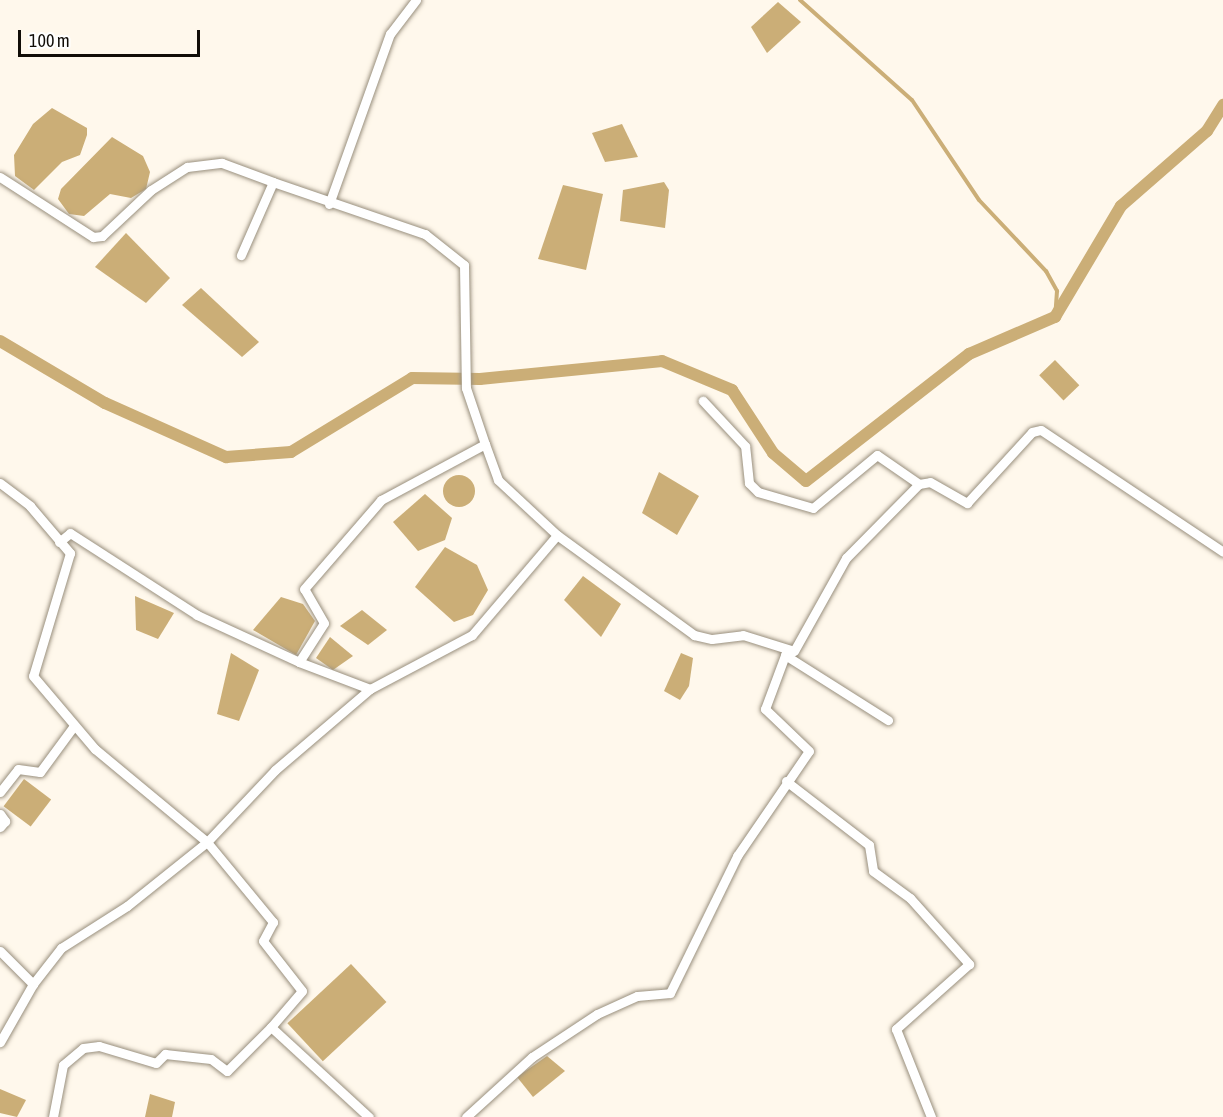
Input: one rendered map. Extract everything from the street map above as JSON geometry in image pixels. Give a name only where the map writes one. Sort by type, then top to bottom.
[{"type":"street","points":[[329,204],[390,34],[416,0]]},
{"type":"street","points":[[0,177],[93,237],[102,236],[151,190],[187,167],[222,163],[329,204],[425,234],[464,265],[466,388],[498,480],[557,535],[694,635],[712,639],[743,635],[786,653],[888,720]]},
{"type":"street","points":[[241,255],[273,182]]},
{"type":"street","points":[[703,401],[745,446],[749,483],[758,492],[813,508],[877,455],[919,484]]},
{"type":"street","points":[[466,1117],[532,1057],[597,1014],[637,996],[670,993],[737,856],[786,781],[810,751],[765,709],[786,653],[798,648],[819,598],[846,558],[919,484],[930,482],[967,502],[1032,432],[1041,430],[1223,552]]},
{"type":"street","points":[[299,662],[324,623],[304,589],[381,500],[485,444]]},
{"type":"street","points":[[0,483],[30,506],[70,553],[33,676],[73,728],[207,842],[273,922],[262,941],[302,991],[271,1027],[227,1071],[211,1059],[165,1054],[156,1063],[99,1046],[83,1048],[63,1065],[53,1117]]},
{"type":"street","points":[[59,542],[70,533],[197,615],[299,662],[370,689]]},
{"type":"street","points":[[1,1036],[33,984],[60,948],[127,906],[207,842],[275,770],[370,689],[472,635],[557,535]]},
{"type":"street","points":[[0,792],[18,768],[40,772],[73,728]]},
{"type":"street","points":[[786,781],[869,845],[873,871],[910,898],[969,964],[896,1029],[931,1117]]},
{"type":"street","points":[[0,814],[5,821],[0,827]]},
{"type":"street","points":[[0,951],[33,984]]},
{"type":"street","points":[[271,1027],[369,1117]]},
{"type":"shaded area","points":[[778,2],[801,22],[767,53],[751,27]]},
{"type":"shaded area","points":[[52,108],[87,128],[87,135],[80,155],[62,162],[34,190],[15,176],[14,155],[33,124]]},
{"type":"shaded area","points":[[622,124],[638,157],[605,162],[592,133]]},
{"type":"shaded area","points":[[112,137],[143,156],[150,172],[146,189],[131,198],[110,194],[84,216],[69,214],[58,199],[61,189]]},
{"type":"shaded area","points":[[664,182],[669,190],[665,228],[620,221],[623,190]]},
{"type":"shaded area","points":[[563,185],[603,194],[586,270],[538,259]]},
{"type":"shaded area","points":[[126,233],[170,278],[146,303],[95,267]]},
{"type":"shaded area","points":[[201,288],[259,342],[242,357],[182,305]]},
{"type":"shaded area","points":[[1055,360],[1079,385],[1063,400],[1039,375]]},
{"type":"shaded area","points":[[659,472],[699,496],[677,535],[642,513]]},
{"type":"shaded area","points":[[459,475],[470,480],[475,491],[470,502],[459,507],[448,502],[443,491],[448,480]]},
{"type":"shaded area","points":[[425,494],[452,518],[445,540],[418,551],[393,522]]},
{"type":"shaded area","points":[[445,547],[477,565],[488,590],[473,615],[454,622],[415,587]]},
{"type":"shaded area","points":[[583,576],[621,604],[601,637],[564,600]]},
{"type":"shaded area","points":[[135,596],[174,613],[158,639],[136,630]]},
{"type":"shaded area","points":[[281,597],[303,604],[315,621],[296,655],[253,630]]},
{"type":"shaded area","points":[[362,610],[387,630],[368,645],[340,626]]},
{"type":"shaded area","points":[[330,637],[353,656],[333,670],[316,658]]},
{"type":"shaded area","points":[[231,653],[259,670],[239,721],[217,714]]},
{"type":"shaded area","points":[[681,653],[693,658],[689,686],[680,700],[664,691]]},
{"type":"shaded area","points":[[24,779],[51,799],[31,827],[4,806]]},
{"type":"shaded area","points":[[351,964],[386,1002],[323,1061],[287,1023]]},
{"type":"shaded area","points":[[547,1056],[565,1071],[533,1097],[517,1077]]},
{"type":"shaded area","points":[[0,1089],[26,1100],[17,1117],[0,1113]]},
{"type":"shaded area","points":[[150,1094],[175,1102],[172,1117],[145,1117]]},
{"type":"waterway","points":[[800,0],[912,100],[979,200],[1046,271],[1057,291],[1055,317]]},
{"type":"waterway","points":[[0,341],[105,403],[226,457],[291,452],[412,378],[480,379],[662,361],[732,390],[773,453],[806,481],[969,354],[1055,317],[1121,206],[1207,131],[1223,105]]}]
